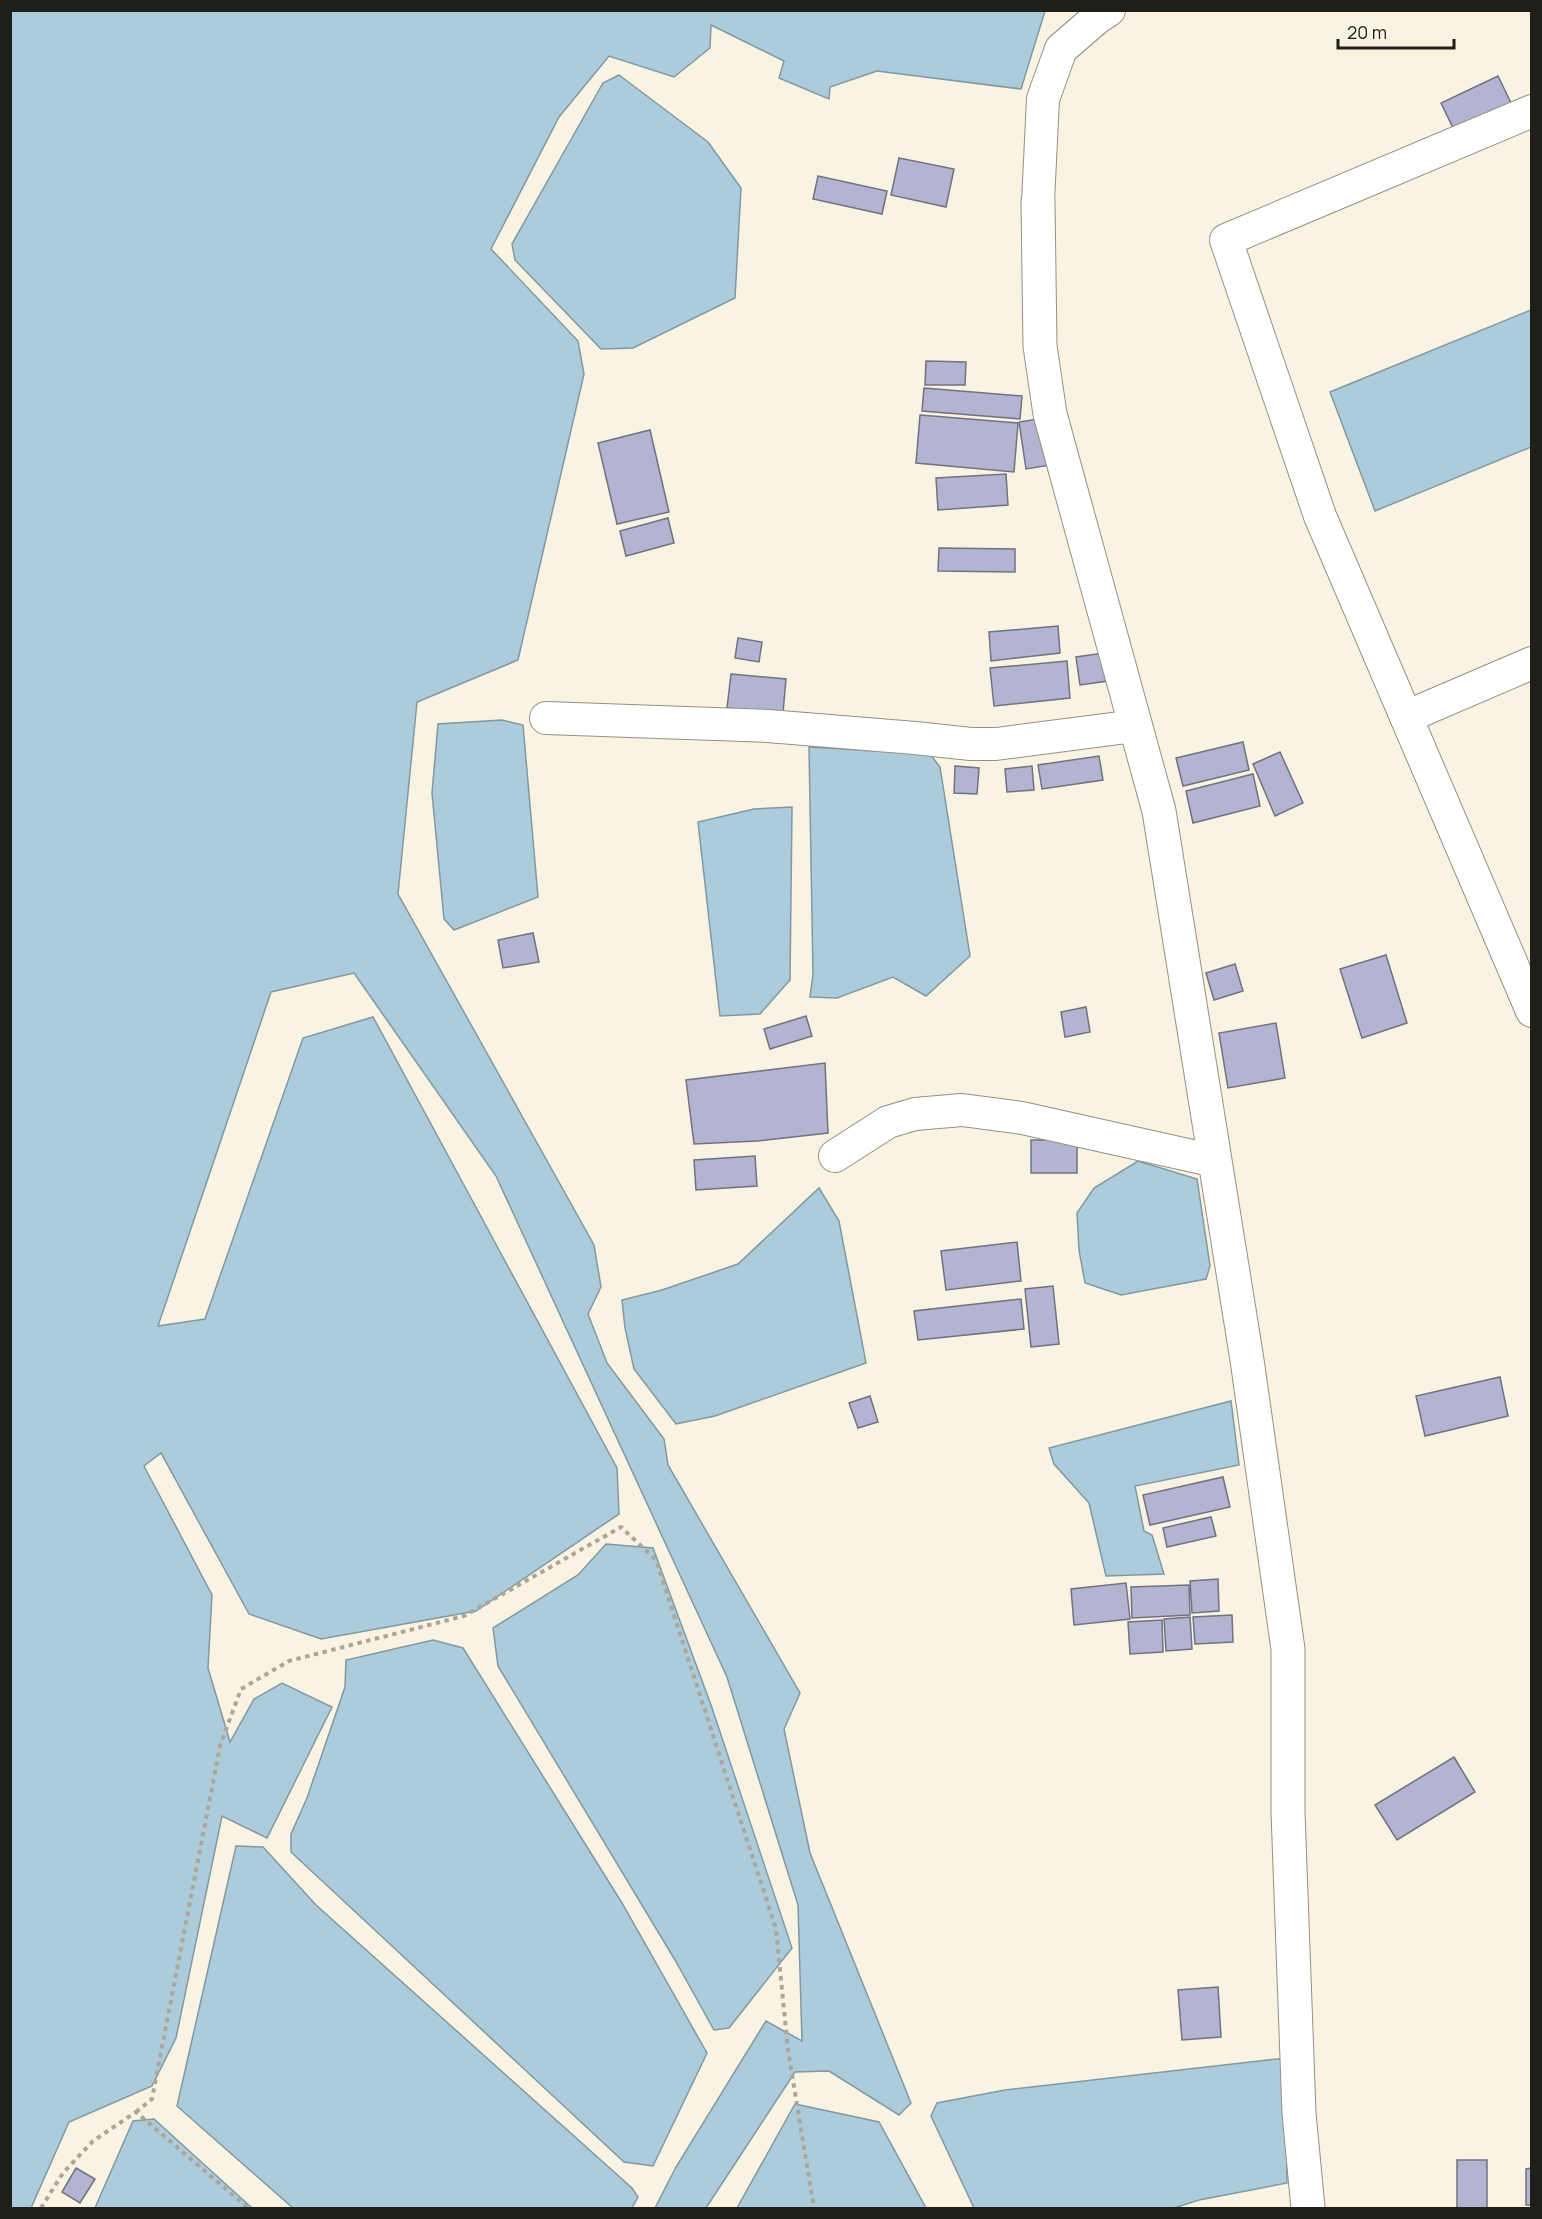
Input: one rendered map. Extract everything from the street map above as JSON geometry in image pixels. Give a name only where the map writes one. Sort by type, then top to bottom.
[{"type":"street","points":[[1109,10],[1061,49],[1043,99],[1038,202],[1040,346],[1050,414],[1159,811],[1247,1360],[1288,1649],[1288,1812],[1299,2113],[1308,2208]]},
{"type":"street","points":[[1532,111],[1226,240],[1320,516],[1532,1011]]},
{"type":"street","points":[[1406,717],[1532,663]]},
{"type":"street","points":[[546,718],[768,726],[971,744],[996,744],[1135,726]]},
{"type":"street","points":[[835,1156],[888,1122],[915,1114],[962,1110],[1022,1118],[1215,1161]]},
{"type":"path","points":[[41,2208],[63,2173],[93,2141],[152,2099],[220,1746],[241,1689],[289,1661],[464,1616],[621,1527],[656,1560],[776,1929],[788,2050],[814,2208]]},
{"type":"path","points":[[136,2112],[248,2208]]},
{"type":"water","points":[[11,10],[1045,11],[1021,89],[877,71],[830,87],[829,99],[779,78],[784,61],[711,25],[710,48],[674,77],[609,56],[559,117],[491,249],[578,341],[584,374],[518,660],[417,702],[398,894],[594,1245],[601,1287],[588,1314],[607,1363],[664,1439],[668,1465],[800,1693],[784,1729],[810,1853],[911,2103],[899,2115],[829,2071],[795,2072],[706,2208],[655,2208],[676,2167],[766,2021],[802,2041],[798,1905],[727,1677],[496,1176],[354,973],[271,992],[158,1326],[205,1319],[303,1038],[373,1017],[617,1468],[619,1514],[476,1611],[321,1639],[249,1614],[161,1453],[144,1466],[212,1595],[208,1668],[230,1742],[254,1699],[282,1683],[332,1707],[267,1838],[222,1816],[176,2038],[152,2086],[69,2122],[31,2208],[11,2208]]},
{"type":"water","points":[[619,75],[708,142],[741,188],[735,298],[633,348],[601,349],[515,260],[512,244],[603,83]]},
{"type":"water","points":[[1531,310],[1531,447],[1375,511],[1330,392]]},
{"type":"water","points":[[502,720],[523,725],[538,897],[454,930],[444,919],[432,793],[438,724]]},
{"type":"water","points":[[809,747],[930,754],[940,767],[970,956],[926,996],[893,977],[837,998],[810,997],[813,974]]},
{"type":"water","points":[[792,807],[790,980],[760,1014],[720,1016],[698,822],[754,809]]},
{"type":"water","points":[[1138,1161],[1197,1179],[1210,1266],[1206,1279],[1121,1295],[1085,1283],[1079,1250],[1077,1213],[1094,1188]]},
{"type":"water","points":[[819,1188],[839,1221],[866,1363],[715,1416],[676,1424],[634,1369],[625,1328],[622,1300],[662,1290],[738,1264]]},
{"type":"water","points":[[1231,1401],[1239,1465],[1135,1486],[1144,1531],[1152,1535],[1164,1574],[1106,1576],[1089,1503],[1054,1464],[1049,1448]]},
{"type":"water","points":[[606,1544],[653,1548],[711,1705],[792,1948],[729,2028],[714,2030],[675,1960],[498,1666],[493,1628],[578,1575]]},
{"type":"water","points":[[433,1640],[463,1648],[622,1903],[707,2053],[653,2166],[624,2162],[291,1852],[291,1834],[307,1798],[345,1687],[346,1660]]},
{"type":"water","points":[[236,1846],[263,1847],[316,1905],[632,2188],[638,2197],[632,2208],[293,2208],[177,2106]]},
{"type":"water","points":[[1286,2058],[1287,2183],[1199,2200],[1174,2208],[974,2208],[931,2116],[937,2103],[1005,2090]]},
{"type":"water","points":[[795,2104],[879,2122],[926,2208],[737,2208]]},
{"type":"water","points":[[154,2119],[252,2208],[95,2208],[133,2121]]},
{"type":"building","points":[[1498,76],[1511,103],[1454,130],[1441,103]]},
{"type":"building","points":[[899,158],[954,169],[946,207],[891,195]]},
{"type":"building","points":[[818,176],[887,191],[882,214],[813,199]]},
{"type":"building","points":[[926,361],[966,362],[965,385],[925,385]]},
{"type":"building","points":[[924,388],[1022,396],[1020,419],[922,411]]},
{"type":"building","points":[[920,415],[1018,423],[1014,472],[916,463]]},
{"type":"building","points":[[1044,418],[1051,465],[1026,469],[1019,422]]},
{"type":"building","points":[[650,430],[669,512],[617,524],[598,443]]},
{"type":"building","points":[[1006,474],[1008,505],[938,510],[936,478]]},
{"type":"building","points":[[668,518],[674,543],[626,556],[620,531]]},
{"type":"building","points":[[939,548],[1015,549],[1015,572],[938,571]]},
{"type":"building","points":[[1058,626],[1060,653],[991,661],[989,632]]},
{"type":"building","points":[[738,638],[762,642],[759,662],[735,658]]},
{"type":"building","points":[[1104,653],[1108,681],[1080,685],[1076,657]]},
{"type":"building","points":[[1067,661],[1070,698],[994,706],[990,668]]},
{"type":"building","points":[[731,674],[786,679],[783,713],[727,708]]},
{"type":"building","points":[[1243,742],[1249,770],[1183,786],[1176,758]]},
{"type":"building","points":[[1280,752],[1303,803],[1275,816],[1253,764]]},
{"type":"building","points":[[1099,756],[1103,780],[1042,789],[1038,765]]},
{"type":"building","points":[[955,766],[979,768],[977,794],[954,793]]},
{"type":"building","points":[[1032,766],[1034,790],[1007,792],[1005,769]]},
{"type":"building","points":[[1253,774],[1260,806],[1193,823],[1186,791]]},
{"type":"building","points":[[533,933],[539,962],[503,968],[498,940]]},
{"type":"building","points":[[1386,955],[1407,1023],[1362,1038],[1340,969]]},
{"type":"building","points":[[1235,964],[1243,991],[1214,1000],[1206,973]]},
{"type":"building","points":[[1086,1007],[1090,1032],[1065,1037],[1061,1012]]},
{"type":"building","points":[[806,1016],[812,1036],[770,1049],[764,1029]]},
{"type":"building","points":[[1276,1023],[1285,1078],[1228,1088],[1219,1033]]},
{"type":"building","points":[[825,1063],[828,1133],[757,1141],[694,1144],[686,1080]]},
{"type":"building","points":[[1031,1140],[1077,1140],[1077,1173],[1031,1173]]},
{"type":"building","points":[[755,1156],[757,1186],[696,1190],[694,1160]]},
{"type":"building","points":[[1017,1242],[1021,1281],[946,1290],[941,1251]]},
{"type":"building","points":[[1053,1286],[1059,1344],[1031,1347],[1025,1289]]},
{"type":"building","points":[[1021,1299],[1024,1329],[918,1340],[914,1311]]},
{"type":"building","points":[[1500,1377],[1508,1416],[1425,1436],[1416,1396]]},
{"type":"building","points":[[870,1396],[878,1422],[858,1428],[849,1403]]},
{"type":"building","points":[[1223,1477],[1230,1507],[1150,1525],[1143,1495]]},
{"type":"building","points":[[1211,1517],[1216,1536],[1167,1547],[1163,1528]]},
{"type":"building","points":[[1218,1579],[1219,1611],[1192,1613],[1190,1581]]},
{"type":"building","points":[[1126,1583],[1130,1619],[1074,1625],[1071,1589]]},
{"type":"building","points":[[1189,1585],[1190,1615],[1132,1618],[1131,1587]]},
{"type":"building","points":[[1232,1615],[1233,1642],[1195,1644],[1193,1617]]},
{"type":"building","points":[[1190,1617],[1192,1649],[1166,1651],[1164,1619]]},
{"type":"building","points":[[1162,1620],[1163,1652],[1130,1654],[1128,1622]]},
{"type":"building","points":[[1454,1757],[1475,1792],[1397,1840],[1375,1805]]},
{"type":"building","points":[[1218,1987],[1221,2037],[1182,2040],[1178,1990]]},
{"type":"building","points":[[1457,2160],[1487,2160],[1487,2208],[1457,2208]]},
{"type":"building","points":[[76,2168],[95,2179],[80,2203],[62,2192]]},
{"type":"building","points":[[1532,2168],[1532,2205],[1526,2205],[1526,2169]]}]
